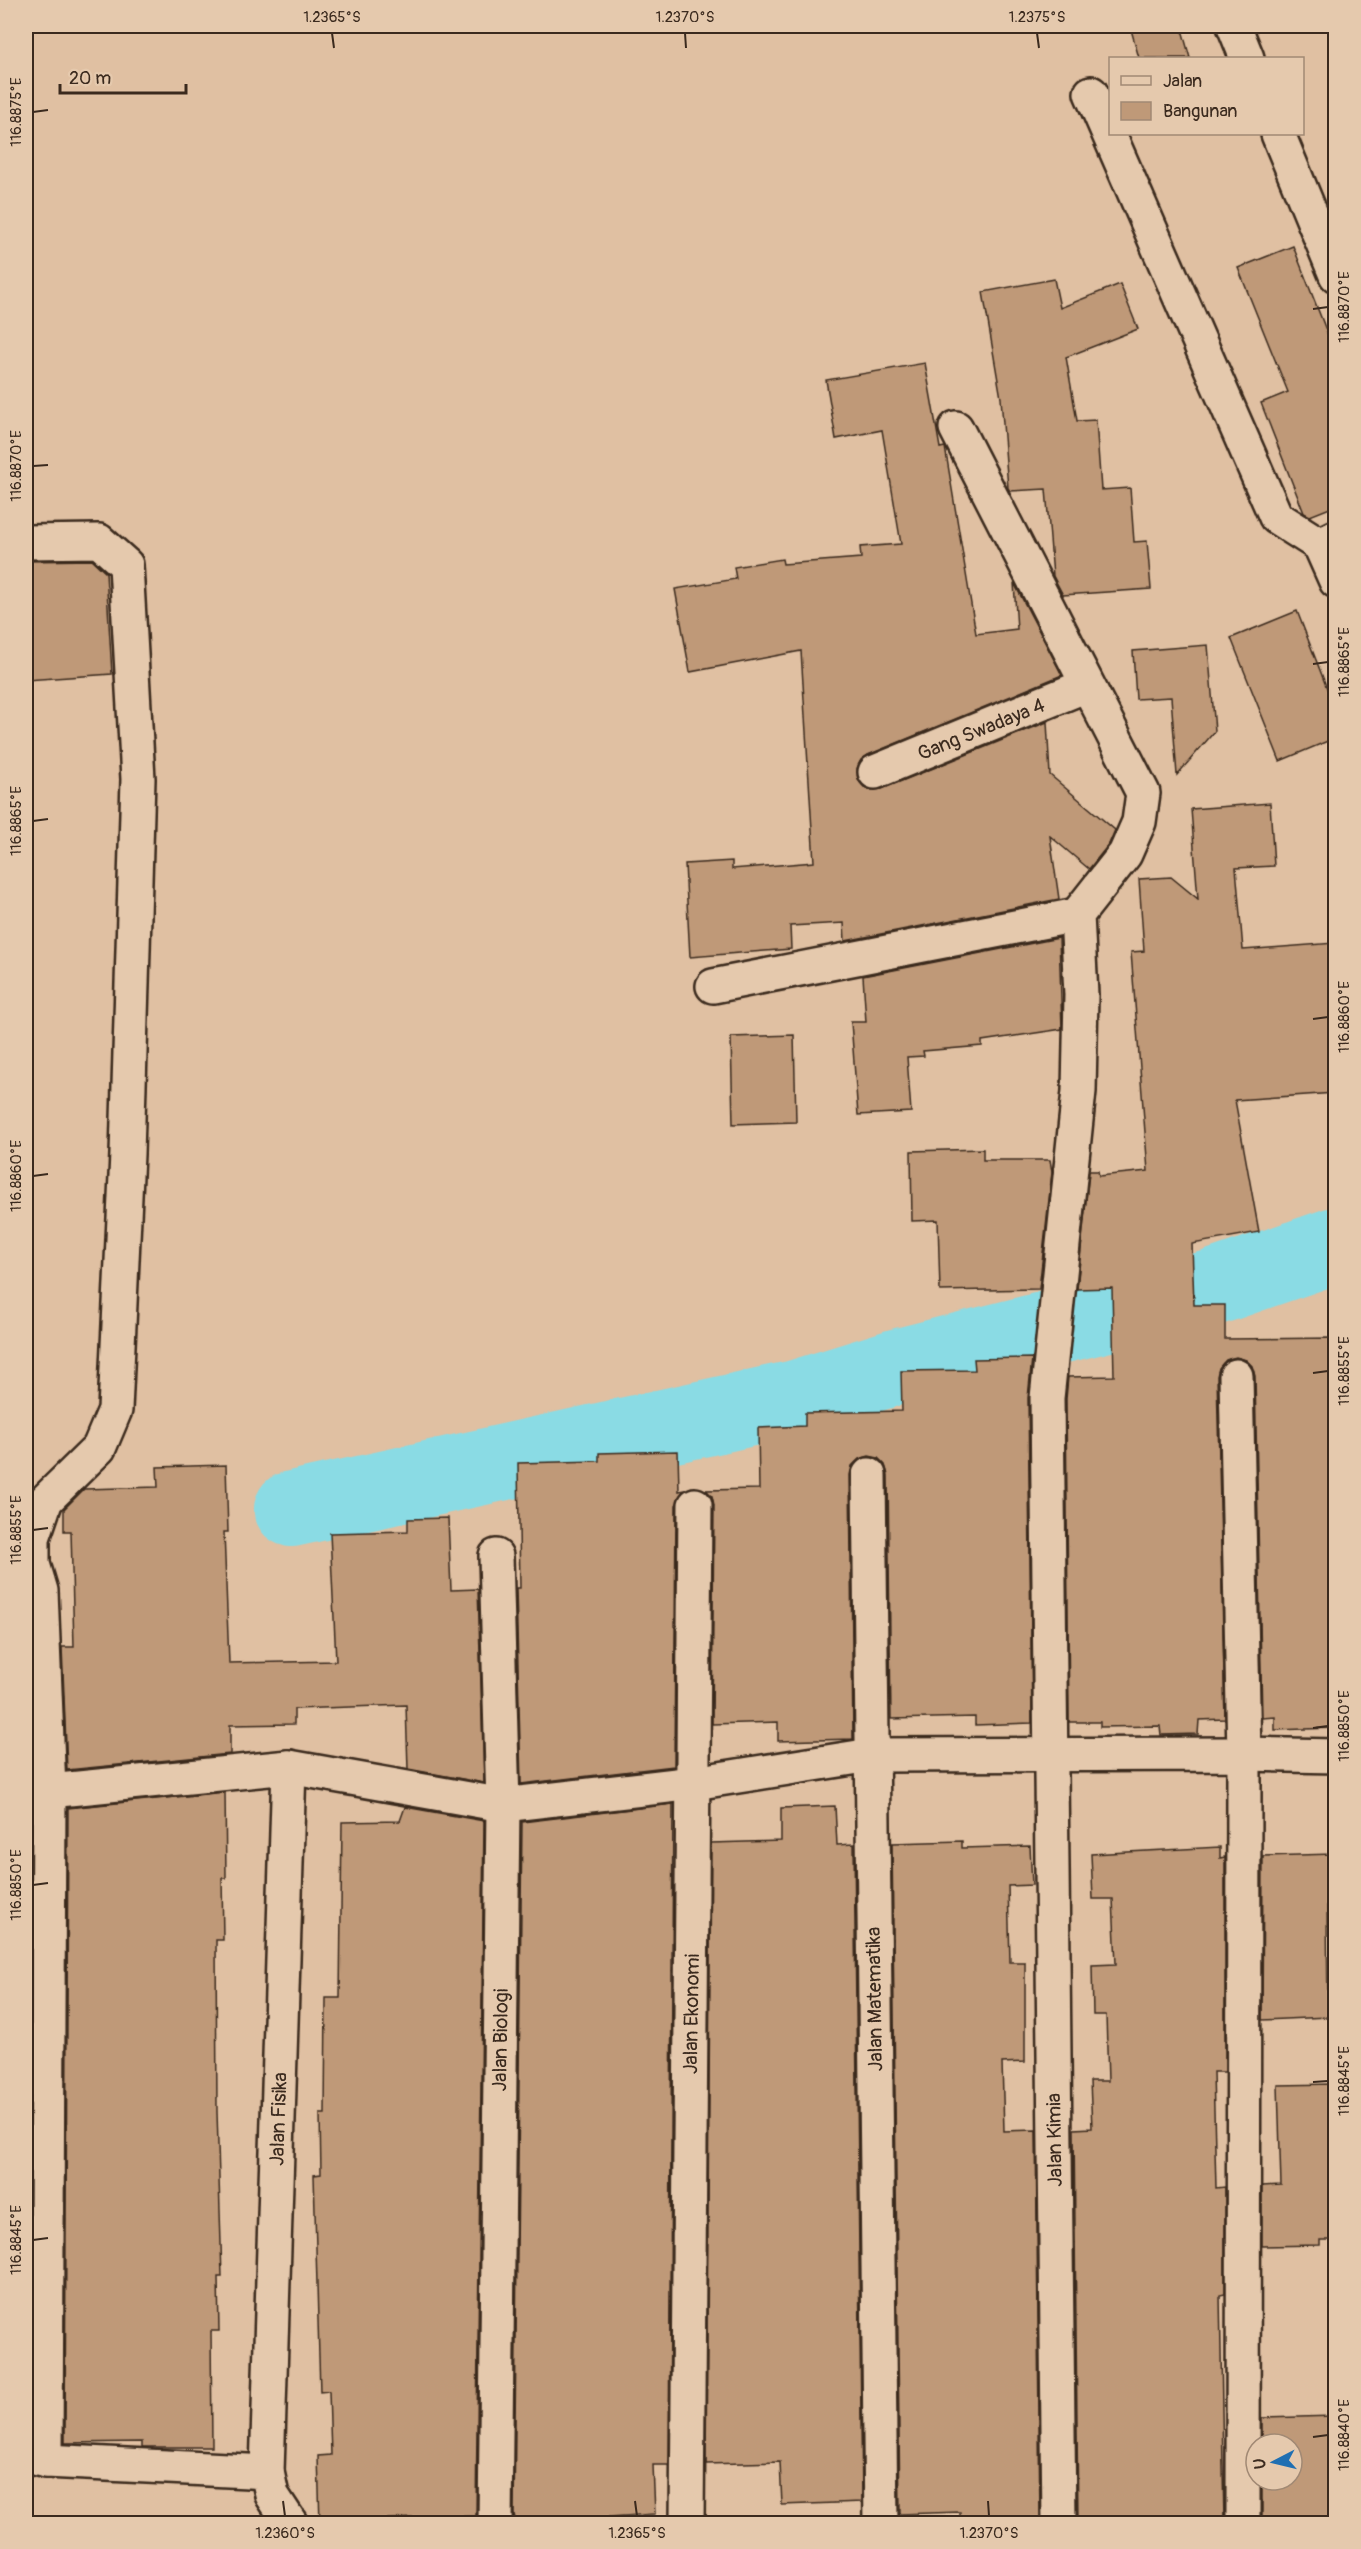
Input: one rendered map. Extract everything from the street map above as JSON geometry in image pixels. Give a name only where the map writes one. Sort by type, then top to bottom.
[{"type":"street","points":[[1234,26],[1247,57]]},
{"type":"street","points":[[1091,93],[1109,134]]},
{"type":"street","points":[[1109,135],[1276,517],[1328,541],[1335,581]]},
{"type":"street","points":[[1278,135],[1335,275]]},
{"type":"street","points":[[713,986],[1077,915],[1125,854],[1139,822],[1143,793],[956,428]]},
{"type":"street","points":[[26,542],[99,541],[126,565],[138,779],[128,1142],[115,1410],[99,1448],[46,1500],[33,1538],[33,1564],[41,1591],[37,1789],[36,2458],[267,2472]]},
{"type":"street","name":"Gang Swadaya 4","points":[[875,772],[1087,685]]},
{"type":"street","name":"Jalan Kimia","points":[[1059,2523],[1049,1757],[1047,1398],[1079,1091],[1081,994],[1077,915]]},
{"type":"street","points":[[1236,1376],[1244,1754],[1243,2523]]},
{"type":"street","name":"Jalan Matematika","points":[[869,1475],[881,2523]]},
{"type":"street","name":"Jalan Ekonomi","points":[[687,2523],[695,1505]]},
{"type":"street","name":"Jalan Biologi","points":[[495,2523],[502,1804],[496,1556]]},
{"type":"street","points":[[37,1789],[289,1767],[502,1804],[694,1783],[871,1755],[1049,1757],[1244,1754],[1335,1756]]},
{"type":"street","name":"Jalan Fisika","points":[[289,1767],[267,2472],[272,2495],[291,2523]]},
{"type":"building","points":[[1130,26],[1181,26],[1190,57],[1139,57]]},
{"type":"building","points":[[1293,246],[1335,353],[1335,506],[1310,516],[1304,513],[1261,403],[1288,392],[1238,268]]},
{"type":"building","points":[[1054,279],[1060,308],[1120,284],[1138,329],[1066,357],[1077,421],[1096,420],[1101,490],[1130,488],[1134,542],[1147,541],[1151,589],[1063,595],[1053,576],[1046,489],[1010,491],[1008,488],[1001,398],[983,292]]},
{"type":"building","points":[[925,363],[940,448],[945,447],[976,634],[1017,629],[1014,583],[1062,675],[868,755],[861,760],[857,769],[858,780],[864,787],[872,790],[882,789],[1047,722],[1050,775],[1115,830],[1109,844],[1089,869],[1050,836],[1059,899],[845,941],[844,923],[790,926],[791,949],[690,957],[685,864],[732,861],[732,869],[814,862],[801,651],[690,672],[675,589],[736,579],[734,567],[782,559],[783,564],[861,558],[860,547],[901,544],[882,430],[836,439],[826,380]]},
{"type":"building","points":[[92,560],[106,573],[112,674],[26,680],[26,561]]},
{"type":"building","points":[[1297,611],[1335,709],[1335,738],[1280,761],[1231,638]]},
{"type":"building","points":[[1208,645],[1215,731],[1177,775],[1171,697],[1136,699],[1133,651]]},
{"type":"building","points":[[1270,803],[1274,866],[1236,868],[1243,950],[1335,943],[1335,1093],[1235,1100],[1259,1232],[1192,1244],[1194,1305],[1225,1305],[1225,1339],[1335,1338],[1335,1728],[1275,1730],[1275,1717],[1262,1718],[1255,1376],[1252,1366],[1246,1360],[1236,1357],[1226,1360],[1219,1368],[1217,1376],[1225,1719],[1199,1720],[1198,1734],[1161,1735],[1160,1726],[1100,1727],[1100,1722],[1069,1722],[1066,1399],[1068,1377],[1114,1376],[1112,1288],[1077,1289],[1089,1171],[1098,1171],[1099,1176],[1148,1171],[1131,952],[1144,951],[1139,879],[1171,877],[1198,899],[1191,809]]},
{"type":"building","points":[[1059,938],[1062,1029],[982,1041],[982,1046],[923,1051],[924,1056],[907,1057],[911,1112],[858,1115],[851,1022],[866,1022],[863,976]]},
{"type":"building","points":[[794,1035],[796,1122],[733,1124],[731,1037]]},
{"type":"building","points":[[983,1149],[983,1160],[1050,1160],[1052,1172],[1039,1289],[940,1291],[938,1220],[912,1221],[911,1151]]},
{"type":"building","points":[[1032,1358],[1028,1398],[1032,1723],[975,1725],[975,1717],[891,1719],[888,1475],[885,1465],[878,1458],[869,1456],[859,1459],[852,1466],[850,1475],[853,1739],[778,1741],[778,1722],[712,1724],[714,1505],[712,1496],[706,1490],[759,1489],[758,1428],[805,1426],[805,1413],[902,1411],[901,1371],[975,1370],[974,1359]]},
{"type":"building","points":[[678,1451],[679,1491],[684,1490],[676,1505],[674,1766],[521,1784],[516,1588],[520,1588],[518,1463],[599,1461],[599,1453]]},
{"type":"building","points":[[226,1465],[228,1532],[224,1532],[229,1663],[336,1661],[330,1533],[408,1531],[408,1519],[448,1518],[451,1590],[478,1589],[484,1783],[408,1769],[406,1705],[294,1709],[294,1724],[230,1725],[230,1754],[67,1770],[62,1647],[74,1647],[71,1531],[64,1531],[64,1509],[84,1489],[158,1487],[157,1467]]},
{"type":"building","points":[[26,1673],[29,1769],[26,1769]]},
{"type":"building","points":[[225,1792],[226,1878],[222,1878],[223,1940],[216,1940],[217,2112],[222,2277],[218,2277],[219,2331],[211,2331],[212,2447],[142,2447],[142,2442],[65,2443],[68,1808]]},
{"type":"building","points":[[673,1804],[669,2465],[653,2465],[655,2514],[516,2523],[514,2514],[522,1822]]},
{"type":"building","points":[[26,1806],[30,1807],[28,2331],[26,2331]]},
{"type":"building","points":[[835,1806],[837,1845],[854,1844],[862,2502],[782,2505],[780,2462],[706,2464],[711,1843],[781,1841],[781,1808]]},
{"type":"building","points":[[405,1807],[484,1821],[476,2516],[388,2519],[389,2523],[320,2523],[318,2456],[331,2455],[329,2391],[320,2392],[314,2175],[321,2174],[320,2114],[325,2114],[326,1998],[340,1998],[342,1822],[400,1821]]},
{"type":"building","points":[[962,1841],[962,1848],[1030,1846],[1032,1885],[1008,1886],[1010,1962],[1025,1962],[1025,2062],[1002,2063],[1004,2131],[1036,2130],[1040,2523],[960,2523],[960,2512],[900,2514],[892,1843]]},
{"type":"building","points":[[1220,1847],[1220,1858],[1225,1857],[1225,2072],[1213,2072],[1216,2188],[1225,2187],[1225,2294],[1220,2295],[1224,2523],[1078,2523],[1074,2129],[1092,2128],[1090,2081],[1108,2081],[1106,2015],[1093,2015],[1092,1965],[1116,1964],[1113,1899],[1093,1899],[1091,1854]]},
{"type":"building","points":[[1334,1854],[1335,1902],[1327,1903],[1328,2017],[1262,2020],[1263,1856]]},
{"type":"building","points":[[1335,2084],[1335,2240],[1320,2240],[1320,2245],[1262,2246],[1262,2186],[1281,2185],[1278,2085]]},
{"type":"building","points":[[1335,2416],[1335,2520],[1262,2522],[1262,2492],[1304,2492],[1304,2432],[1262,2432],[1262,2418]]},
{"type":"waterway","points":[[292,1509],[796,1398],[899,1366],[1215,1287],[1336,1245]]}]
